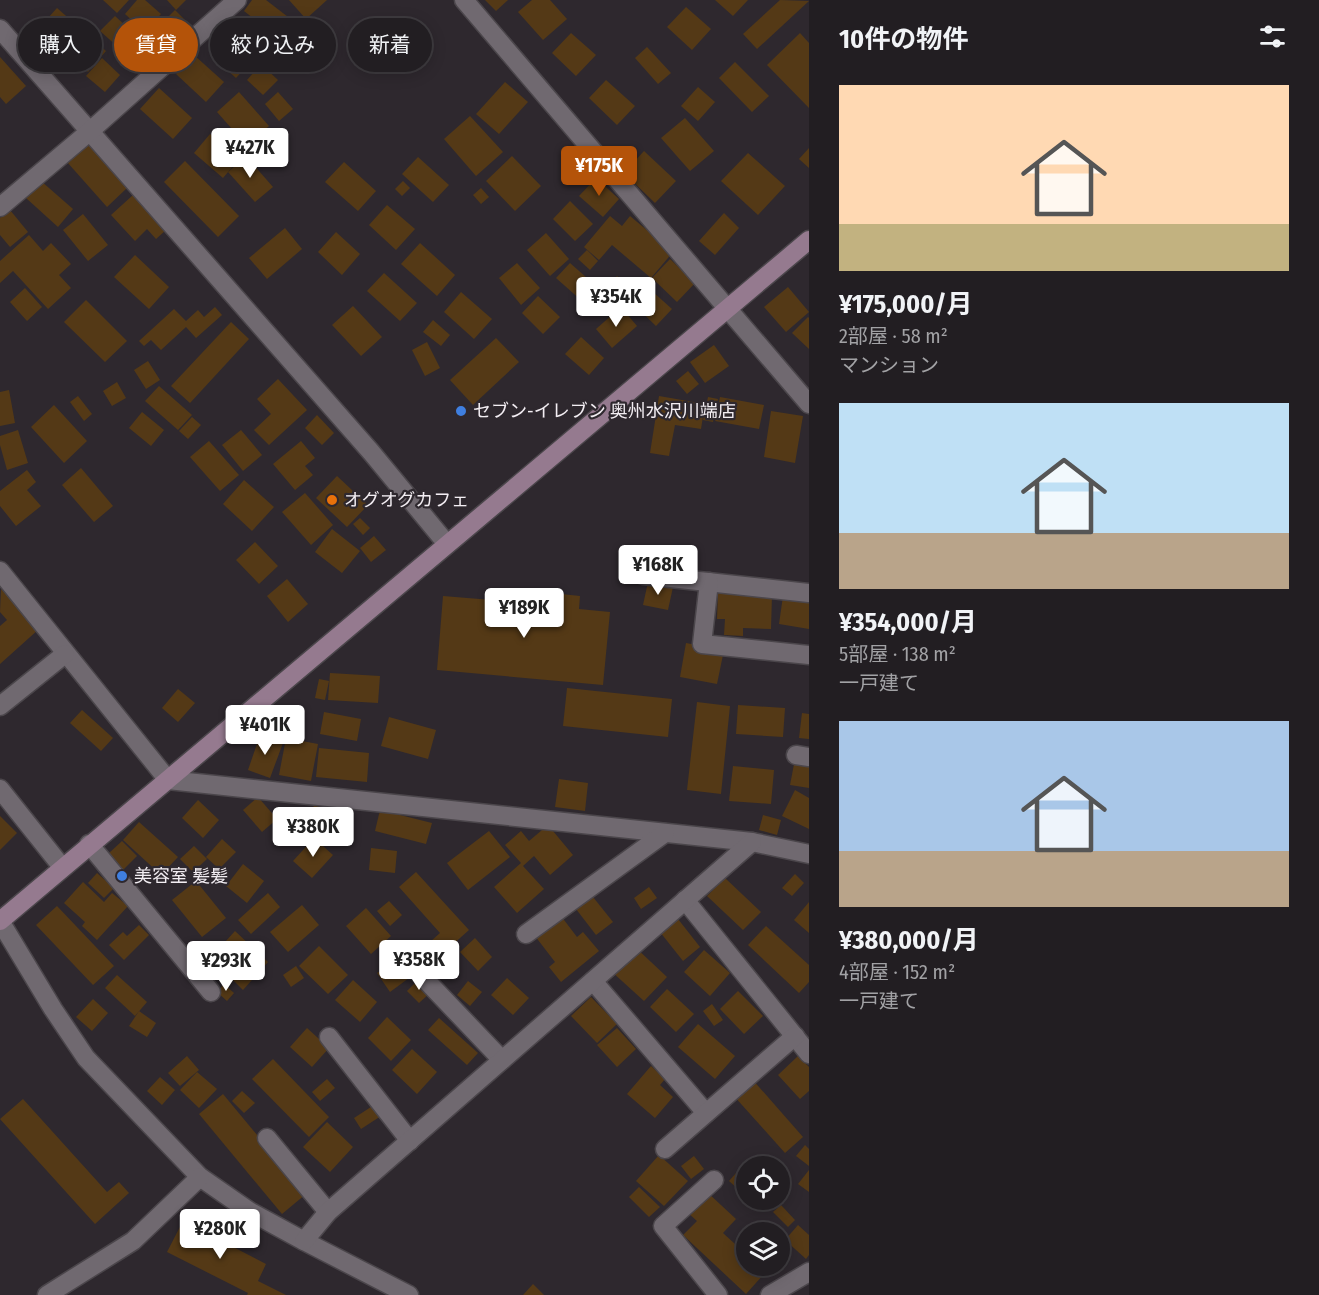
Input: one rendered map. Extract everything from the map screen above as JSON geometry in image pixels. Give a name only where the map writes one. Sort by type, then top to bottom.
[{"type":"street","points":[[0,207],[89,132],[237,0]]},
{"type":"street","points":[[464,0],[726,310],[809,404]]},
{"type":"street","points":[[0,29],[371,452],[447,544]]},
{"type":"street","points":[[409,1295],[249,1211],[200,1178],[86,1058],[53,1009],[0,921],[809,240]]},
{"type":"street","points":[[0,571],[168,780],[752,842],[809,854]]},
{"type":"street","points":[[643,575],[809,593]]},
{"type":"street","points":[[709,582],[702,644],[809,655]]},
{"type":"street","points":[[0,706],[65,654]]},
{"type":"street","points":[[0,789],[62,867]]},
{"type":"street","points":[[526,934],[664,833]]},
{"type":"street","points":[[303,1241],[327,1212],[752,842]]},
{"type":"street","points":[[89,844],[211,992]]},
{"type":"street","points":[[685,900],[809,1054]]},
{"type":"street","points":[[399,952],[502,1060]]},
{"type":"street","points":[[593,981],[706,1113]]},
{"type":"street","points":[[665,1149],[795,1036]]},
{"type":"street","points":[[329,1037],[410,1141]]},
{"type":"street","points":[[267,1138],[327,1212]]},
{"type":"street","points":[[47,1295],[133,1241],[200,1178]]},
{"type":"street","points":[[714,1180],[663,1226],[718,1295]]},
{"type":"street","points":[[770,1295],[809,1272]]},
{"type":"building","points":[[103,0],[129,0],[117,13]]},
{"type":"building","points":[[137,0],[145,0],[161,14],[157,18],[129,18],[125,14]]},
{"type":"building","points":[[167,0],[186,0],[176,10]]},
{"type":"building","points":[[252,0],[266,0],[289,18],[253,18],[244,11]]},
{"type":"building","points":[[289,0],[327,0],[307,18]]},
{"type":"building","points":[[485,0],[508,0],[496,11]]},
{"type":"building","points":[[532,0],[550,0],[567,19],[543,40],[518,12]]},
{"type":"building","points":[[715,0],[748,0],[733,16]]},
{"type":"building","points":[[780,0],[809,1],[757,49],[743,34]]},
{"type":"building","points":[[686,7],[711,29],[692,50],[667,27]]},
{"type":"building","points":[[57,8],[68,18],[48,18]]},
{"type":"building","points":[[175,10],[183,18],[167,18]]},
{"type":"building","points":[[115,16],[117,18],[114,18],[114,43],[102,33],[102,29]]},
{"type":"building","points":[[571,33],[596,55],[576,76],[552,53]]},
{"type":"building","points":[[800,33],[809,43],[809,108],[767,65]]},
{"type":"building","points":[[647,47],[671,73],[658,84],[635,58]]},
{"type":"building","points":[[0,57],[26,86],[6,104],[0,97]]},
{"type":"building","points":[[102,58],[114,72],[120,75],[105,92],[86,76],[90,72],[102,72]]},
{"type":"building","points":[[198,59],[210,72],[224,82],[206,102],[176,74],[178,72],[198,72]]},
{"type":"building","points":[[735,62],[769,96],[752,112],[719,78]]},
{"type":"building","points":[[229,72],[241,72],[236,78]]},
{"type":"building","points":[[254,72],[270,72],[278,80],[263,95],[247,80]]},
{"type":"building","points":[[606,80],[635,106],[617,125],[589,98]]},
{"type":"building","points":[[505,82],[528,102],[499,134],[476,114]]},
{"type":"building","points":[[698,87],[715,102],[698,121],[681,106]]},
{"type":"building","points":[[159,88],[192,118],[173,139],[140,109]]},
{"type":"building","points":[[239,92],[269,126],[247,146],[217,112]]},
{"type":"building","points":[[278,92],[293,109],[279,121],[265,104]]},
{"type":"building","points":[[470,116],[503,152],[476,176],[444,139]]},
{"type":"building","points":[[685,118],[714,151],[690,171],[661,138]]},
{"type":"building","points":[[210,134],[239,159],[223,178],[194,153]]},
{"type":"building","points":[[88,144],[127,188],[107,207],[67,162]]},
{"type":"building","points":[[809,148],[809,168],[799,159]]},
{"type":"building","points":[[644,151],[676,181],[655,203],[624,173]]},
{"type":"building","points":[[748,153],[785,186],[758,215],[721,181]]},
{"type":"building","points":[[246,156],[273,187],[255,202],[228,172]]},
{"type":"building","points":[[512,156],[541,186],[515,211],[486,181]]},
{"type":"building","points":[[418,157],[449,185],[433,202],[402,174]]},
{"type":"building","points":[[185,161],[239,216],[218,237],[164,182]]},
{"type":"building","points":[[344,162],[376,191],[358,211],[325,182]]},
{"type":"building","points":[[596,178],[619,199],[603,217],[579,196]]},
{"type":"building","points":[[41,181],[73,209],[58,227],[26,198]]},
{"type":"building","points":[[403,181],[410,188],[402,196],[395,189]]},
{"type":"building","points":[[481,188],[489,197],[481,204],[473,195]]},
{"type":"building","points":[[133,195],[166,230],[156,239],[147,229],[135,241],[111,215]]},
{"type":"building","points":[[570,201],[593,224],[575,241],[553,219]]},
{"type":"building","points":[[387,205],[415,229],[396,250],[369,225]]},
{"type":"building","points":[[10,210],[28,232],[10,247],[0,235],[0,218]]},
{"type":"building","points":[[724,213],[739,228],[715,255],[699,241]]},
{"type":"building","points":[[83,214],[108,245],[88,261],[63,230]]},
{"type":"building","points":[[610,216],[622,226],[630,216],[673,252],[651,278],[612,245],[599,260],[584,247]]},
{"type":"building","points":[[285,228],[302,249],[267,279],[249,258]]},
{"type":"building","points":[[336,232],[360,254],[342,275],[318,252]]},
{"type":"building","points":[[546,233],[569,259],[550,276],[527,250]]},
{"type":"building","points":[[29,235],[43,251],[51,243],[71,264],[59,275],[71,288],[48,309],[13,271],[0,283],[0,261]]},
{"type":"building","points":[[420,243],[455,275],[437,296],[401,264]]},
{"type":"building","points":[[587,250],[598,261],[590,270],[578,259]]},
{"type":"building","points":[[135,255],[169,287],[149,309],[114,277]]},
{"type":"building","points":[[670,259],[695,283],[677,302],[652,278]]},
{"type":"building","points":[[517,263],[540,288],[521,305],[499,278]]},
{"type":"building","points":[[570,263],[596,286],[582,301],[556,278]]},
{"type":"building","points":[[384,273],[417,303],[400,321],[367,291]]},
{"type":"building","points":[[617,276],[633,290],[619,306],[603,291]]},
{"type":"building","points":[[643,283],[672,309],[656,326],[628,299]]},
{"type":"building","points":[[788,287],[809,312],[786,332],[764,307]]},
{"type":"building","points":[[25,288],[42,307],[27,321],[10,302]]},
{"type":"building","points":[[461,292],[492,319],[474,339],[444,312]]},
{"type":"building","points":[[538,296],[560,317],[543,334],[522,313]]},
{"type":"building","points":[[86,300],[127,341],[105,362],[64,322]]},
{"type":"building","points":[[353,306],[382,337],[361,356],[332,325]]},
{"type":"building","points":[[215,307],[222,315],[196,338],[186,327],[161,350],[151,340],[144,346],[139,341],[174,309],[186,321],[198,310],[204,317]]},
{"type":"building","points":[[621,307],[637,326],[612,348],[596,329]]},
{"type":"building","points":[[809,318],[809,349],[792,333]]},
{"type":"building","points":[[433,320],[450,335],[441,346],[423,332]]},
{"type":"building","points":[[231,322],[249,339],[190,403],[171,386]]},
{"type":"building","points":[[581,337],[604,358],[589,375],[565,354]]},
{"type":"building","points":[[496,338],[519,362],[473,405],[450,380]]},
{"type":"building","points":[[427,342],[440,368],[425,376],[412,350]]},
{"type":"building","points":[[714,345],[729,366],[705,383],[690,362]]},
{"type":"building","points":[[148,361],[160,380],[146,389],[134,370]]},
{"type":"building","points":[[688,371],[699,384],[687,394],[676,381]]},
{"type":"building","points":[[278,379],[307,410],[269,445],[254,430],[271,414],[257,399]]},
{"type":"building","points":[[117,382],[126,398],[112,406],[103,391]]},
{"type":"building","points":[[159,386],[192,415],[178,430],[145,401]]},
{"type":"building","points":[[9,390],[15,423],[0,426],[0,392]]},
{"type":"building","points":[[78,396],[92,414],[84,421],[70,402]]},
{"type":"building","points":[[659,396],[705,404],[701,429],[675,425],[669,456],[650,453]]},
{"type":"building","points":[[708,397],[718,399],[713,422],[703,420]]},
{"type":"building","points":[[720,397],[764,405],[759,429],[715,421]]},
{"type":"building","points":[[54,405],[87,441],[64,463],[31,427]]},
{"type":"building","points":[[771,411],[803,416],[795,463],[764,457]]},
{"type":"building","points":[[142,412],[164,430],[151,446],[129,428]]},
{"type":"building","points":[[317,415],[334,433],[322,445],[305,428]]},
{"type":"building","points":[[192,417],[201,425],[188,439],[179,431]]},
{"type":"building","points":[[18,430],[28,463],[7,470],[0,445],[0,436]]},
{"type":"building","points":[[241,430],[262,455],[243,471],[222,445]]},
{"type":"building","points":[[209,441],[239,475],[220,491],[190,457]]},
{"type":"building","points":[[301,441],[315,458],[305,466],[313,475],[295,490],[273,464]]},
{"type":"building","points":[[81,468],[113,506],[94,522],[62,485]]},
{"type":"building","points":[[27,470],[36,482],[27,490],[41,506],[16,526],[0,506],[0,491]]},
{"type":"building","points":[[337,476],[368,505],[347,527],[316,498]]},
{"type":"building","points":[[244,480],[274,507],[252,531],[223,504]]},
{"type":"building","points":[[305,493],[333,525],[311,545],[282,512]]},
{"type":"building","points":[[360,518],[370,528],[363,535],[353,524]]},
{"type":"building","points":[[332,529],[360,551],[342,573],[315,552]]},
{"type":"building","points":[[374,536],[386,550],[371,562],[360,548]]},
{"type":"building","points":[[255,542],[278,566],[259,584],[236,560]]},
{"type":"building","points":[[287,579],[308,604],[288,622],[267,596]]},
{"type":"building","points":[[648,582],[673,587],[668,610],[643,605]]},
{"type":"building","points":[[1,589],[39,629],[0,664],[0,626],[7,620],[0,612]]},
{"type":"building","points":[[542,592],[580,596],[579,609],[610,612],[603,685],[437,670],[443,596],[541,604]]},
{"type":"building","points":[[718,592],[772,595],[771,629],[743,628],[743,636],[724,635],[725,619],[717,619]]},
{"type":"building","points":[[783,596],[809,601],[809,629],[779,624]]},
{"type":"building","points":[[686,643],[724,650],[717,684],[680,677]]},
{"type":"building","points":[[330,673],[380,676],[378,703],[328,700]]},
{"type":"building","points":[[319,679],[329,681],[325,700],[315,698]]},
{"type":"building","points":[[567,688],[672,699],[668,737],[563,726]]},
{"type":"building","points":[[178,689],[195,703],[178,722],[162,708]]},
{"type":"building","points":[[697,702],[730,706],[721,794],[687,790]]},
{"type":"building","points":[[738,705],[785,708],[783,737],[736,734]]},
{"type":"building","points":[[82,710],[113,738],[101,751],[70,723]]},
{"type":"building","points":[[324,712],[361,719],[357,741],[320,734]]},
{"type":"building","points":[[802,713],[809,714],[809,739],[799,738]]},
{"type":"building","points":[[389,717],[436,730],[428,759],[381,746]]},
{"type":"building","points":[[260,735],[283,743],[270,778],[248,770]]},
{"type":"building","points":[[286,738],[318,744],[311,781],[279,775]]},
{"type":"building","points":[[319,748],[369,753],[367,782],[316,777]]},
{"type":"building","points":[[795,759],[809,762],[809,788],[790,785]]},
{"type":"building","points":[[733,766],[774,770],[771,804],[729,801]]},
{"type":"building","points":[[559,779],[588,783],[585,811],[555,807]]},
{"type":"building","points":[[795,790],[809,798],[809,829],[782,816]]},
{"type":"building","points":[[258,797],[277,819],[262,832],[243,810]]},
{"type":"building","points":[[198,800],[219,820],[203,838],[182,818]]},
{"type":"building","points":[[314,805],[348,817],[340,841],[321,835],[325,825],[309,819]]},
{"type":"building","points":[[380,810],[432,823],[426,844],[375,831]]},
{"type":"building","points":[[763,815],[781,820],[777,835],[759,830]]},
{"type":"building","points":[[0,816],[17,833],[0,850]]},
{"type":"building","points":[[139,822],[178,857],[161,875],[123,840]]},
{"type":"building","points":[[548,825],[573,855],[550,875],[534,856],[523,866],[544,889],[517,913],[494,887],[521,863],[505,845],[521,831],[529,841]]},
{"type":"building","points":[[489,831],[510,857],[468,890],[447,863]]},
{"type":"building","points":[[314,838],[333,855],[312,878],[293,861]]},
{"type":"building","points":[[222,839],[236,852],[219,869],[206,857]]},
{"type":"building","points":[[122,841],[137,856],[123,870],[108,854]]},
{"type":"building","points":[[194,846],[207,859],[193,872],[180,859]]},
{"type":"building","points":[[371,848],[397,851],[395,873],[369,870]]},
{"type":"building","points":[[243,864],[264,881],[247,903],[226,886]]},
{"type":"building","points":[[416,872],[469,930],[432,963],[421,950],[440,933],[399,887]]},
{"type":"building","points":[[97,873],[114,888],[104,898],[88,883]]},
{"type":"building","points":[[795,874],[804,883],[792,896],[782,888]]},
{"type":"building","points":[[725,878],[761,912],[743,930],[707,896]]},
{"type":"building","points":[[196,881],[226,918],[202,937],[172,900]]},
{"type":"building","points":[[83,882],[104,902],[112,893],[128,906],[97,940],[82,926],[85,922],[64,903]]},
{"type":"building","points":[[649,887],[657,898],[641,909],[634,898]]},
{"type":"building","points":[[268,893],[280,907],[251,934],[238,920]]},
{"type":"building","points":[[593,897],[613,922],[596,935],[576,909]]},
{"type":"building","points":[[389,901],[402,915],[390,926],[377,911]]},
{"type":"building","points":[[809,902],[809,933],[794,920]]},
{"type":"building","points":[[302,905],[319,925],[288,952],[270,932]]},
{"type":"building","points":[[57,906],[114,966],[93,985],[36,925]]},
{"type":"building","points":[[366,908],[391,936],[371,954],[346,926]]},
{"type":"building","points":[[561,916],[577,937],[583,932],[599,951],[561,982],[549,967],[555,962],[535,936]]},
{"type":"building","points":[[678,919],[700,947],[683,961],[660,932]]},
{"type":"building","points":[[139,925],[149,935],[124,960],[109,945],[123,932],[127,936]]},
{"type":"building","points":[[766,926],[809,965],[809,982],[799,993],[748,945]]},
{"type":"building","points":[[235,931],[268,962],[243,990],[229,976],[234,970],[215,953]]},
{"type":"building","points":[[475,938],[492,957],[478,971],[460,952]]},
{"type":"building","points":[[319,946],[348,975],[328,994],[299,966]]},
{"type":"building","points":[[634,946],[667,977],[644,1001],[611,971]]},
{"type":"building","points":[[704,950],[730,973],[710,996],[684,972]]},
{"type":"building","points":[[397,960],[409,978],[390,992],[377,973]]},
{"type":"building","points":[[296,966],[304,978],[291,987],[283,975]]},
{"type":"building","points":[[117,975],[147,1002],[135,1016],[105,988]]},
{"type":"building","points":[[507,978],[529,998],[513,1015],[491,995]]},
{"type":"building","points":[[419,979],[431,992],[419,1003],[407,991]]},
{"type":"building","points":[[353,980],[377,1002],[360,1022],[335,1000]]},
{"type":"building","points":[[468,981],[482,992],[470,1006],[457,995]]},
{"type":"building","points":[[224,984],[234,993],[227,1001],[217,992]]},
{"type":"building","points":[[667,989],[694,1014],[676,1032],[650,1007]]},
{"type":"building","points":[[738,991],[763,1016],[744,1034],[720,1009]]},
{"type":"building","points":[[591,997],[617,1024],[597,1043],[571,1016]]},
{"type":"building","points":[[93,999],[108,1013],[92,1031],[76,1017]]},
{"type":"building","points":[[712,1004],[723,1020],[714,1026],[703,1011]]},
{"type":"building","points":[[139,1011],[156,1023],[147,1037],[129,1026]]},
{"type":"building","points":[[387,1017],[411,1040],[391,1061],[368,1038]]},
{"type":"building","points":[[439,1018],[478,1053],[467,1065],[428,1030]]},
{"type":"building","points":[[698,1024],[735,1056],[715,1079],[678,1047]]},
{"type":"building","points":[[307,1028],[329,1048],[312,1067],[290,1047]]},
{"type":"building","points":[[617,1028],[636,1049],[617,1067],[597,1045]]},
{"type":"building","points":[[412,1049],[437,1072],[417,1094],[392,1070]]},
{"type":"building","points":[[187,1056],[199,1070],[180,1086],[168,1073]]},
{"type":"building","points":[[798,1056],[809,1067],[809,1091],[800,1099],[778,1075]]},
{"type":"building","points":[[273,1059],[329,1117],[309,1137],[252,1079]]},
{"type":"building","points":[[651,1066],[665,1079],[660,1085],[673,1097],[655,1118],[627,1094]]},
{"type":"building","points":[[197,1072],[217,1089],[199,1108],[180,1090]]},
{"type":"building","points":[[160,1077],[175,1090],[162,1105],[147,1091]]},
{"type":"building","points":[[327,1079],[335,1088],[320,1101],[312,1092]]},
{"type":"building","points":[[752,1079],[803,1137],[785,1153],[733,1095]]},
{"type":"building","points":[[242,1091],[255,1103],[244,1113],[232,1101]]},
{"type":"building","points":[[223,1094],[306,1194],[282,1214],[199,1114]]},
{"type":"building","points":[[23,1099],[107,1192],[119,1182],[129,1193],[95,1224],[0,1119]]},
{"type":"building","points":[[374,1105],[381,1116],[361,1129],[354,1118]]},
{"type":"building","points":[[327,1122],[353,1147],[330,1172],[303,1147]]},
{"type":"building","points":[[805,1145],[809,1149],[809,1166],[796,1156]]},
{"type":"building","points":[[659,1155],[688,1181],[664,1206],[636,1181]]},
{"type":"building","points":[[694,1156],[704,1169],[691,1179],[681,1166]]},
{"type":"building","points":[[809,1170],[809,1192],[798,1184]]},
{"type":"building","points":[[736,1173],[736,1187],[729,1181]]},
{"type":"building","points":[[639,1187],[660,1207],[649,1217],[629,1197]]},
{"type":"building","points":[[707,1192],[736,1219],[723,1233],[736,1245],[736,1276],[762,1276],[746,1294],[683,1235],[697,1221],[688,1213]]},
{"type":"building","points":[[786,1210],[795,1220],[790,1225],[790,1222],[783,1222],[773,1212]]},
{"type":"building","points":[[183,1221],[266,1264],[258,1281],[286,1295],[247,1295],[248,1293],[167,1252]]},
{"type":"building","points":[[798,1225],[809,1235],[809,1255],[806,1259],[790,1245],[790,1234]]},
{"type":"building","points":[[533,1284],[544,1295],[523,1295]]},
{"type":"place","name":"セブン-イレブン 奥州水沢川端店","points":[[461,411]]},
{"type":"place","name":"オグオグカフェ","points":[[332,500]]},
{"type":"place","name":"美容室 髪髪","points":[[122,876]]}]
